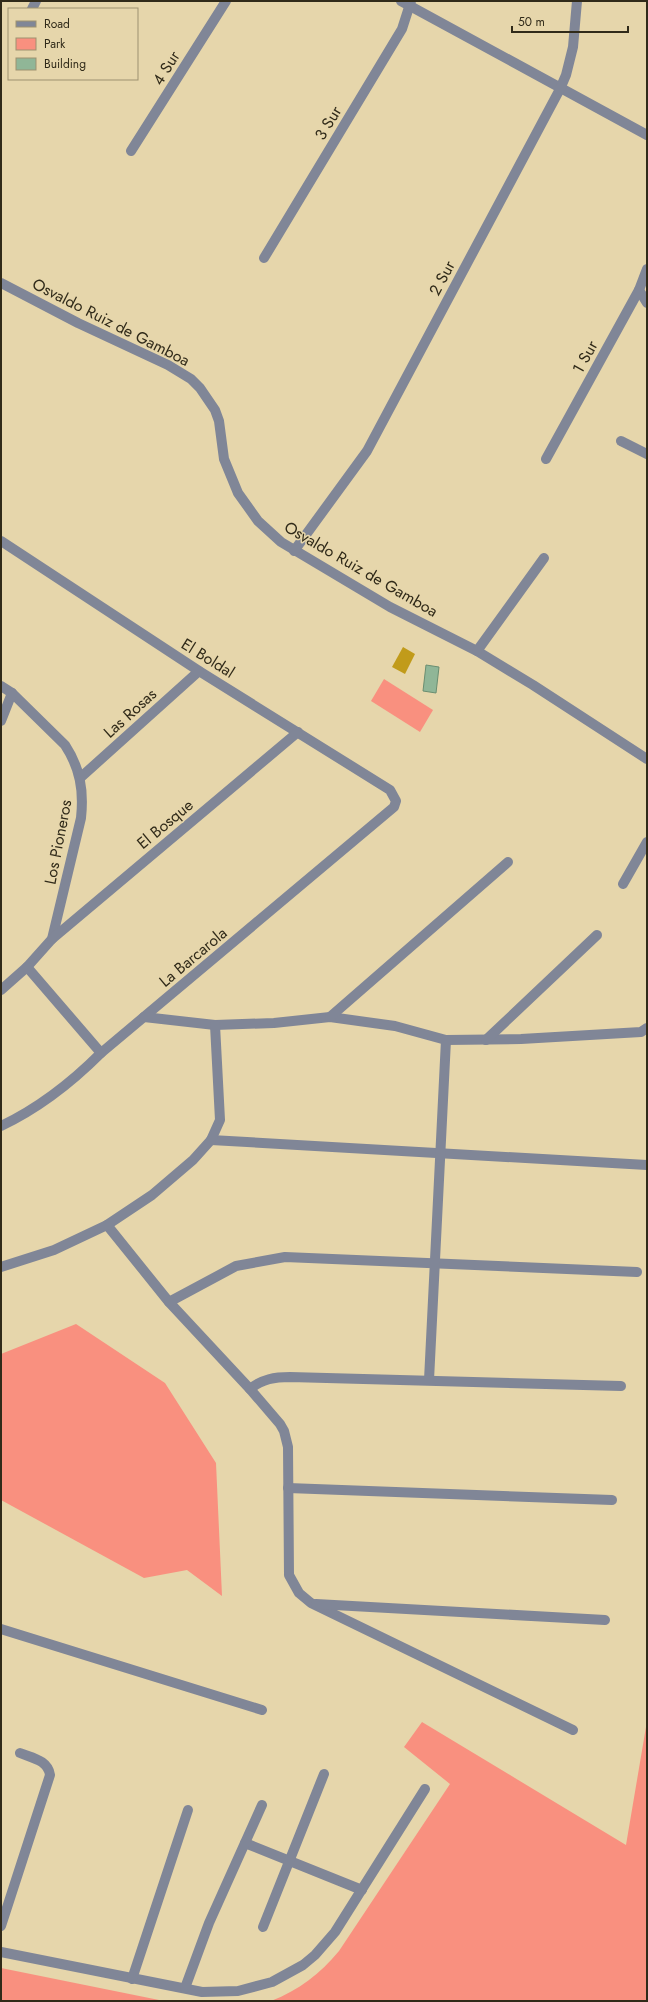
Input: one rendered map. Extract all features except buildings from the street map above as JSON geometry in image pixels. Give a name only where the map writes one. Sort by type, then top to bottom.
[{"type":"street","name":"4 Sur","points":[[131,151],[226,1]]},
{"type":"street","name":"2 Sur","points":[[294,551],[367,451],[560,89],[566,75],[573,47],[577,1]]},
{"type":"street","points":[[407,2],[560,89],[647,135]]},
{"type":"street","name":"3 Sur","points":[[264,258],[402,29],[407,2]]},
{"type":"street","name":"1 Sur","points":[[546,459],[639,290],[647,269]]},
{"type":"street","name":"Osvaldo Ruiz de Gamboa","points":[[1,283],[78,323],[168,365],[191,379],[200,388],[215,410],[219,421],[224,459],[238,493],[261,524],[281,542],[390,607],[477,651],[533,685],[647,759]]},
{"type":"street","points":[[639,290],[647,303]]},
{"type":"street","points":[[622,441],[647,454]]},
{"type":"street","name":"El Boldal","points":[[1,541],[199,671],[390,790],[396,801]]},
{"type":"street","points":[[477,651],[544,558]]},
{"type":"street","name":"Las Rosas","points":[[80,778],[199,671]]},
{"type":"street","name":"Los Pioneros","points":[[1,686],[12,693],[65,745],[76,766],[83,791],[81,818],[52,939],[27,967],[1,990]]},
{"type":"street","points":[[1,721],[12,693]]},
{"type":"street","name":"El Bosque","points":[[52,939],[298,732]]},
{"type":"street","name":"La Barcarola","points":[[1,1126],[39,1106],[61,1090],[144,1017],[394,807],[396,801]]},
{"type":"street","points":[[623,884],[647,842]]},
{"type":"street","points":[[330,1017],[508,862]]},
{"type":"street","points":[[486,1040],[597,935]]},
{"type":"street","points":[[27,967],[102,1053]]},
{"type":"street","points":[[144,1017],[215,1024],[274,1023],[330,1017],[395,1026],[446,1040],[486,1040],[641,1032],[647,1028]]},
{"type":"street","points":[[1,1267],[54,1250],[107,1225],[157,1191],[193,1160],[211,1140],[220,1120],[215,1024]]},
{"type":"street","points":[[429,1380],[446,1040]]},
{"type":"street","points":[[211,1140],[647,1165]]},
{"type":"street","points":[[107,1225],[169,1302],[250,1389],[284,1432],[288,1447],[289,1575],[299,1592],[311,1603],[573,1730]]},
{"type":"street","points":[[169,1302],[236,1266],[285,1257],[435,1262],[637,1272]]},
{"type":"street","points":[[250,1389],[262,1381],[277,1377],[621,1386]]},
{"type":"street","points":[[288,1488],[612,1500]]},
{"type":"street","points":[[311,1603],[605,1620]]},
{"type":"street","points":[[1,1629],[262,1710]]},
{"type":"street","points":[[1,1926],[50,1775],[48,1767],[44,1762],[20,1753]]},
{"type":"street","points":[[263,1927],[324,1774]]},
{"type":"street","points":[[1,1952],[132,1979],[220,1993],[238,1992],[272,1982],[288,1975],[304,1965],[326,1944],[425,1790]]},
{"type":"street","points":[[185,1988],[209,1923],[262,1805]]},
{"type":"street","points":[[132,1979],[188,1810]]},
{"type":"street","points":[[245,1843],[362,1890]]},
{"type":"green space","points":[[384,679],[433,710],[420,732],[371,701]]},
{"type":"green space","points":[[76,1324],[165,1383],[216,1463],[222,1596],[187,1570],[144,1578],[1,1500],[1,1354]]},
{"type":"green space","points":[[647,1721],[647,2001],[271,2001],[291,1992],[317,1974],[339,1951],[450,1784],[404,1747],[422,1722],[626,1845]]},
{"type":"green space","points":[[1,1968],[164,2001],[1,2001]]},
{"type":"shaded area","points":[[403,647],[415,654],[405,674],[392,667]]}]
